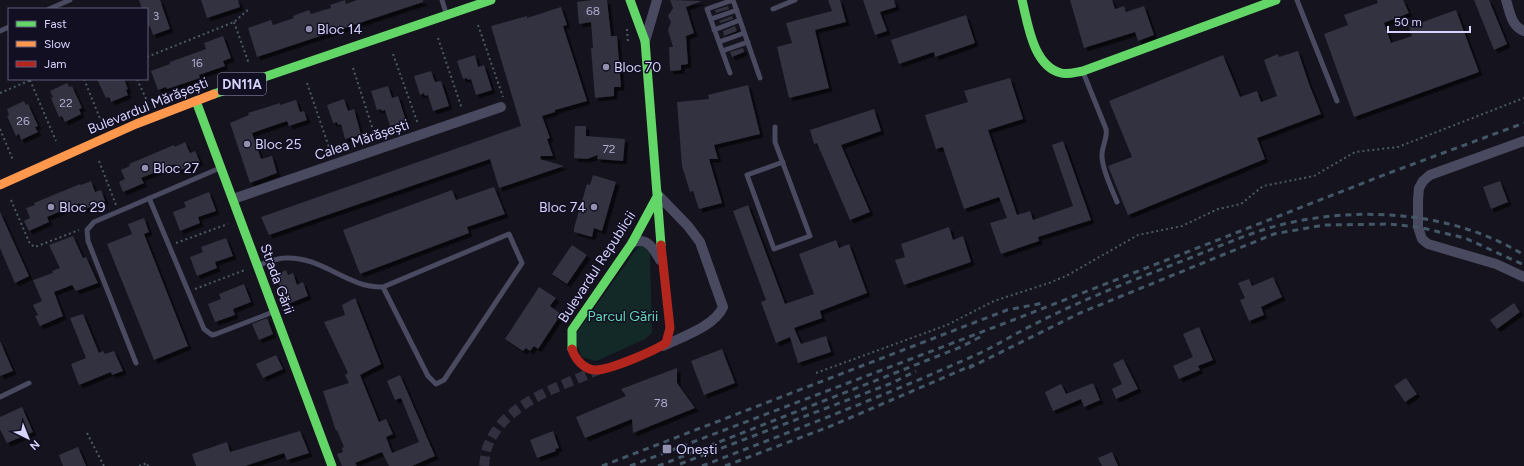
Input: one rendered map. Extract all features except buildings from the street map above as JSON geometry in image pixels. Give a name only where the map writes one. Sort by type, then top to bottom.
[{"type":"street","name":"Bulevardul Mărășești","points":[[0,185],[117,133],[196,101],[272,73],[491,0]]},
{"type":"street","name":"Bulevardul Republicii","points":[[630,0],[645,41],[658,195],[662,264],[670,328],[667,341],[662,346]]},
{"type":"street","name":"Bulevardul Republicii","points":[[645,41],[657,0]]},
{"type":"street","points":[[1022,0],[1033,40],[1041,57],[1050,69],[1062,74],[1083,72],[1276,0]]},
{"type":"street","points":[[1506,0],[1513,22],[1516,27],[1524,30]]},
{"type":"street","name":"Strada Gării","points":[[196,101],[332,466]]},
{"type":"street","name":"Calea Mărășești","points":[[233,199],[500,107]]},
{"type":"street","points":[[1524,141],[1430,175],[1423,181],[1419,188],[1418,227],[1422,239],[1428,244],[1496,264],[1524,277]]},
{"type":"street","name":"Bulevardul Republicii","points":[[658,195],[688,226],[700,242],[723,307],[718,316],[708,324],[662,346],[596,370],[580,362],[572,352],[570,346],[572,330],[632,243],[658,195]]},
{"type":"street","points":[[632,243],[640,240],[650,245],[662,264]]},
{"type":"lane","points":[[51,8],[70,0]]},
{"type":"lane","points":[[442,0],[446,15]]},
{"type":"lane","points":[[730,74],[707,9],[733,0],[760,78]]},
{"type":"lane","points":[[773,9],[795,0]]},
{"type":"lane","points":[[1297,0],[1337,101]]},
{"type":"lane","points":[[711,19],[736,10]]},
{"type":"lane","points":[[714,30],[740,20]]},
{"type":"lane","points":[[719,42],[744,33]]},
{"type":"lane","points":[[722,51],[748,42]]},
{"type":"lane","points":[[1083,72],[1106,129],[1107,133],[1102,146],[1102,159],[1117,202]]},
{"type":"lane","points":[[775,127],[774,139],[783,162],[810,236],[774,249],[747,175],[783,162]]},
{"type":"lane","points":[[136,363],[88,241],[87,230],[94,222],[221,168]]},
{"type":"lane","points":[[149,198],[202,326],[212,335],[274,311]]},
{"type":"lane","points":[[257,266],[285,258],[299,259],[318,263],[369,287],[383,287],[509,234],[522,263],[444,380],[439,384],[433,382],[428,376],[383,287]]},
{"type":"lane","points":[[0,396],[29,383]]},
{"type":"path","points":[[148,57],[234,22],[249,9]]},
{"type":"path","points":[[234,22],[249,64]]},
{"type":"path","points":[[478,25],[502,93],[503,104],[500,107]]},
{"type":"path","points":[[438,38],[466,119]]},
{"type":"path","points":[[393,54],[422,134]]},
{"type":"path","points":[[352,68],[379,149]]},
{"type":"path","points":[[0,93],[31,80],[56,141]]},
{"type":"path","points":[[84,80],[101,121]]},
{"type":"path","points":[[137,80],[147,101]]},
{"type":"path","points":[[307,83],[335,164]]},
{"type":"path","points":[[816,373],[947,325],[994,302],[1066,276],[1100,255],[1138,235],[1182,226],[1218,209],[1241,204],[1263,186],[1314,176],[1356,152],[1398,147],[1524,98]]},
{"type":"path","points":[[0,129],[13,160]]},
{"type":"path","points":[[99,162],[119,211]]},
{"type":"path","points":[[11,200],[30,244],[35,247],[91,225]]},
{"type":"path","points":[[169,246],[240,219]]},
{"type":"path","points":[[188,292],[257,266]]},
{"type":"path","points":[[87,433],[104,466]]},
{"type":"path","points":[[139,466],[147,463],[148,466]]},
{"type":"green space","name":"Parcul Gării","points":[[644,246],[650,251],[652,333],[645,339],[599,360],[595,361],[582,357],[573,338],[638,247]]},
{"type":"tunnel","points":[[484,466],[486,450],[495,432],[506,419],[519,408],[550,390],[598,370]]},
{"type":"railway","points":[[630,466],[1008,322],[1389,173],[1524,123]]},
{"type":"railway","points":[[702,466],[946,368],[987,350],[1052,315],[1105,292],[1239,238],[1276,226],[1307,219],[1339,215],[1371,214],[1403,216],[1435,221],[1467,229],[1496,240],[1524,255]]},
{"type":"railway","points":[[969,368],[1080,313],[1274,234],[1324,225],[1389,224],[1418,227],[1465,238],[1524,265]]},
{"type":"railway","points":[[602,466],[1007,310],[1043,303]]},
{"type":"railway","points":[[658,466],[961,347],[980,337]]},
{"type":"railway","points":[[725,466],[831,426],[973,365]]},
{"type":"railway","points":[[680,464],[892,383],[916,371]]},
{"type":"traffic: fast","points":[[214,94],[491,0]]},
{"type":"traffic: fast","points":[[630,0],[645,41],[661,245]]},
{"type":"traffic: fast","points":[[1022,0],[1033,43],[1038,53],[1044,62],[1052,69],[1066,74],[1083,71],[1276,0]]},
{"type":"traffic: fast","points":[[196,101],[332,466]]},
{"type":"traffic: fast","points":[[572,349],[572,330],[632,243],[658,195]]},
{"type":"traffic: slow","points":[[0,185],[136,124],[214,94]]},
{"type":"traffic: jam","points":[[572,349],[575,356],[584,366],[592,370],[596,370],[632,360],[666,343],[670,328],[661,245]]},
{"type":"place","name":"Bloc 14","points":[[309,29]]},
{"type":"place","name":"Bloc 70","points":[[606,67]]},
{"type":"place","name":"Bloc 25","points":[[247,144]]},
{"type":"place","name":"Bloc 27","points":[[145,168]]},
{"type":"place","name":"Bloc 29","points":[[51,207]]},
{"type":"place","name":"Bloc 74","points":[[594,207]]},
{"type":"place","name":"Onești","points":[[667,449]]}]
